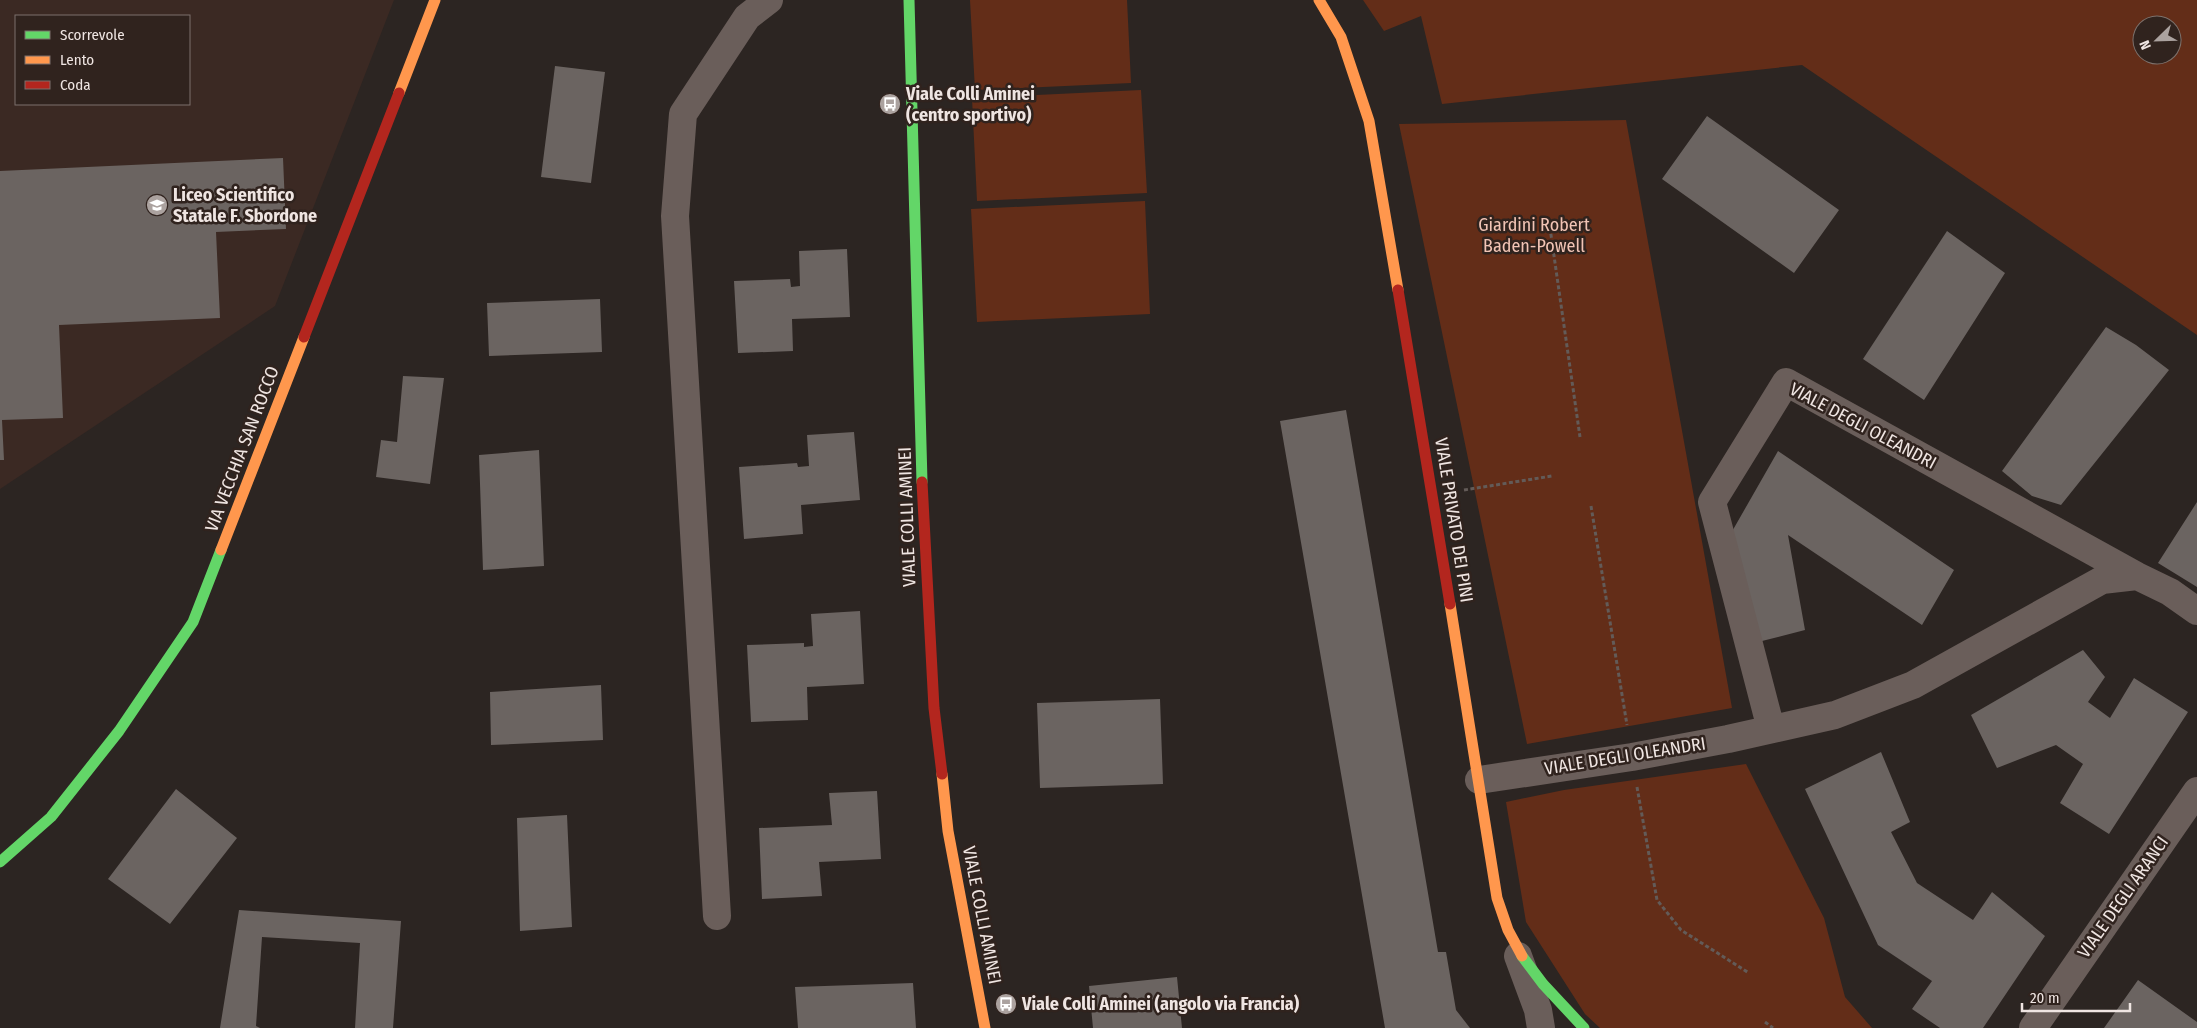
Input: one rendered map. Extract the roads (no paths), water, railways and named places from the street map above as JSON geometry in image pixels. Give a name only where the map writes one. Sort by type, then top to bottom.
[{"type":"street","name":"VIA VECCHIA SAN ROCCO","points":[[0,862],[51,816],[118,731],[193,622],[435,0]]},
{"type":"street","points":[[717,916],[675,216],[683,114],[747,17],[769,0]]},
{"type":"street","name":"VIALE COLLI AMINEI","points":[[909,0],[923,502],[934,708],[948,831],[985,1028]]},
{"type":"street","name":"VIALE PRIVATO DEI PINI","points":[[1319,0],[1341,37],[1369,121],[1410,356],[1497,898],[1510,934],[1539,978],[1560,1005],[1584,1028]]},
{"type":"street","name":"VIALE DEGLI OLEANDRI","points":[[1770,730],[1712,502],[1786,382],[2136,576],[2170,592],[2197,611]]},
{"type":"street","name":"VIALE DEGLI OLEANDRI","points":[[1479,780],[1632,757],[1770,730],[1835,715],[1913,685],[2102,580],[2136,576]]},
{"type":"street","name":"VIALE DEGLI ARANCI","points":[[2033,1028],[2197,791]]},
{"type":"street","points":[[1510,934],[1538,1010],[1541,1028]]},
{"type":"place","name":"Viale Colli Aminei (centro sportivo)","points":[[890,104]]},
{"type":"place","name":"Liceo Scientifico Statale F. Sbordone","points":[[157,205]]},
{"type":"place","name":"Viale Colli Aminei (angolo via Francia)","points":[[1006,1004]]},
{"type":"park label","name":"Giardini Robert Baden-Powell","points":[[1534,235]]}]
